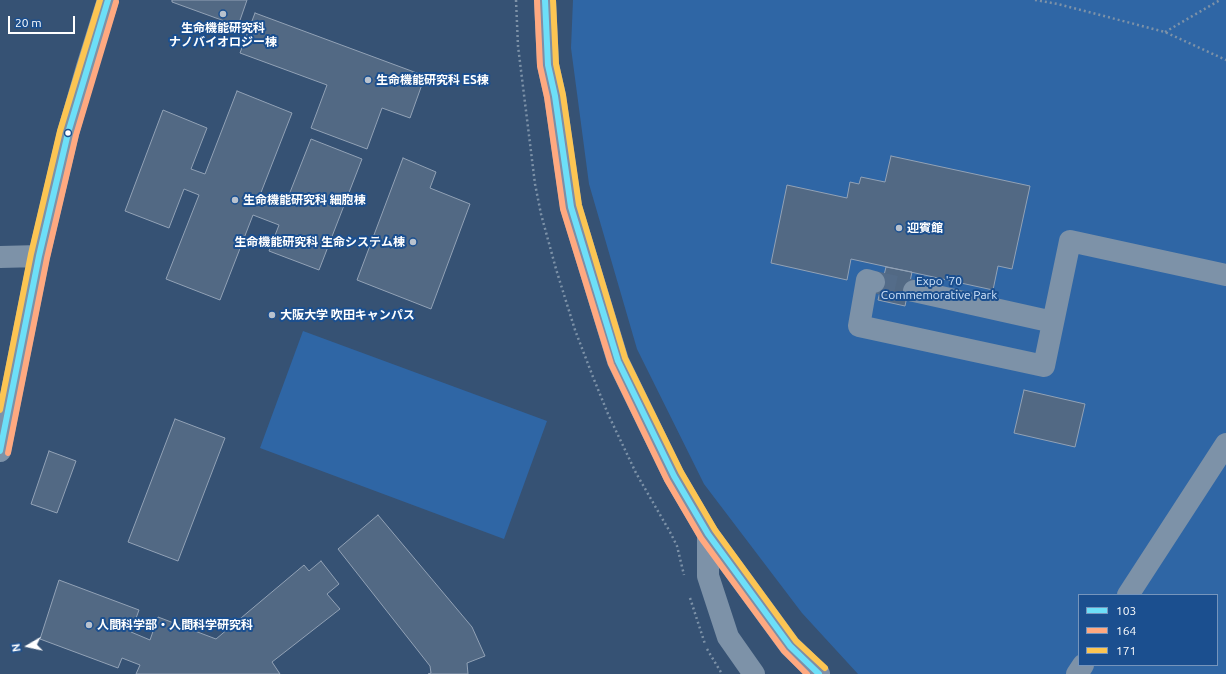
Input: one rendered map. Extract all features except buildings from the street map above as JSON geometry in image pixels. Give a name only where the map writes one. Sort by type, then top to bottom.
[{"type":"main road","points":[[545,0],[548,65],[555,96],[571,207],[618,361],[674,476],[708,534],[790,646],[819,674]]},
{"type":"street","points":[[0,451],[39,256],[68,133],[86,67],[108,0]]},
{"type":"street","points":[[874,282],[867,280],[859,326],[1044,366],[1070,241],[1226,275]]},
{"type":"street","points":[[0,257],[39,256]]},
{"type":"street","points":[[914,291],[1053,322]]},
{"type":"street","points":[[1129,594],[1226,444]]},
{"type":"street","points":[[708,534],[708,576],[723,622],[728,636],[754,674]]},
{"type":"path","points":[[1035,0],[1058,4],[1165,32],[1226,60]]},
{"type":"path","points":[[1165,32],[1220,0]]},
{"type":"green space","name":"Expo '70 Commemorative Park","points":[[573,0],[1226,0],[1226,674],[858,674],[802,613],[704,484],[637,349],[589,184],[571,48]]},
{"type":"green space","points":[[303,331],[547,421],[504,539],[260,448]]},
{"type":"tunnel","points":[[874,282],[914,291]]},
{"type":"transit line","name":"171","points":[[0,410],[31,254],[60,131],[100,0]]},
{"type":"transit line","name":"103","points":[[0,451],[39,256],[68,133],[108,0]]},
{"type":"transit line","name":"164","points":[[537,0],[540,66],[547,97],[563,209],[611,364],[667,480],[701,538],[784,651],[807,674]]},
{"type":"transit line","name":"103","points":[[545,0],[548,65],[555,96],[571,207],[618,361],[674,476],[708,534],[790,646],[819,674]]},
{"type":"transit line","name":"171","points":[[553,0],[556,64],[563,95],[579,205],[625,358],[681,472],[715,530],[796,641],[825,668]]},
{"type":"transit line","name":"164","points":[[8,453],[47,258],[76,135],[116,2]]},
{"type":"place","name":"生命機能研究科 ナノバイオロジー棟","points":[[223,14]]},
{"type":"place","name":"生命機能研究科 ES棟","points":[[368,80]]},
{"type":"place","name":"生命機能研究科 細胞棟","points":[[235,200]]},
{"type":"place","name":"迎賓館","points":[[899,228]]},
{"type":"place","name":"生命機能研究科 生命システム棟","points":[[413,242]]},
{"type":"place","name":"大阪大学 吹田キャンパス","points":[[272,315]]},
{"type":"place","name":"人間科学部・人間科学研究科","points":[[89,625]]}]
